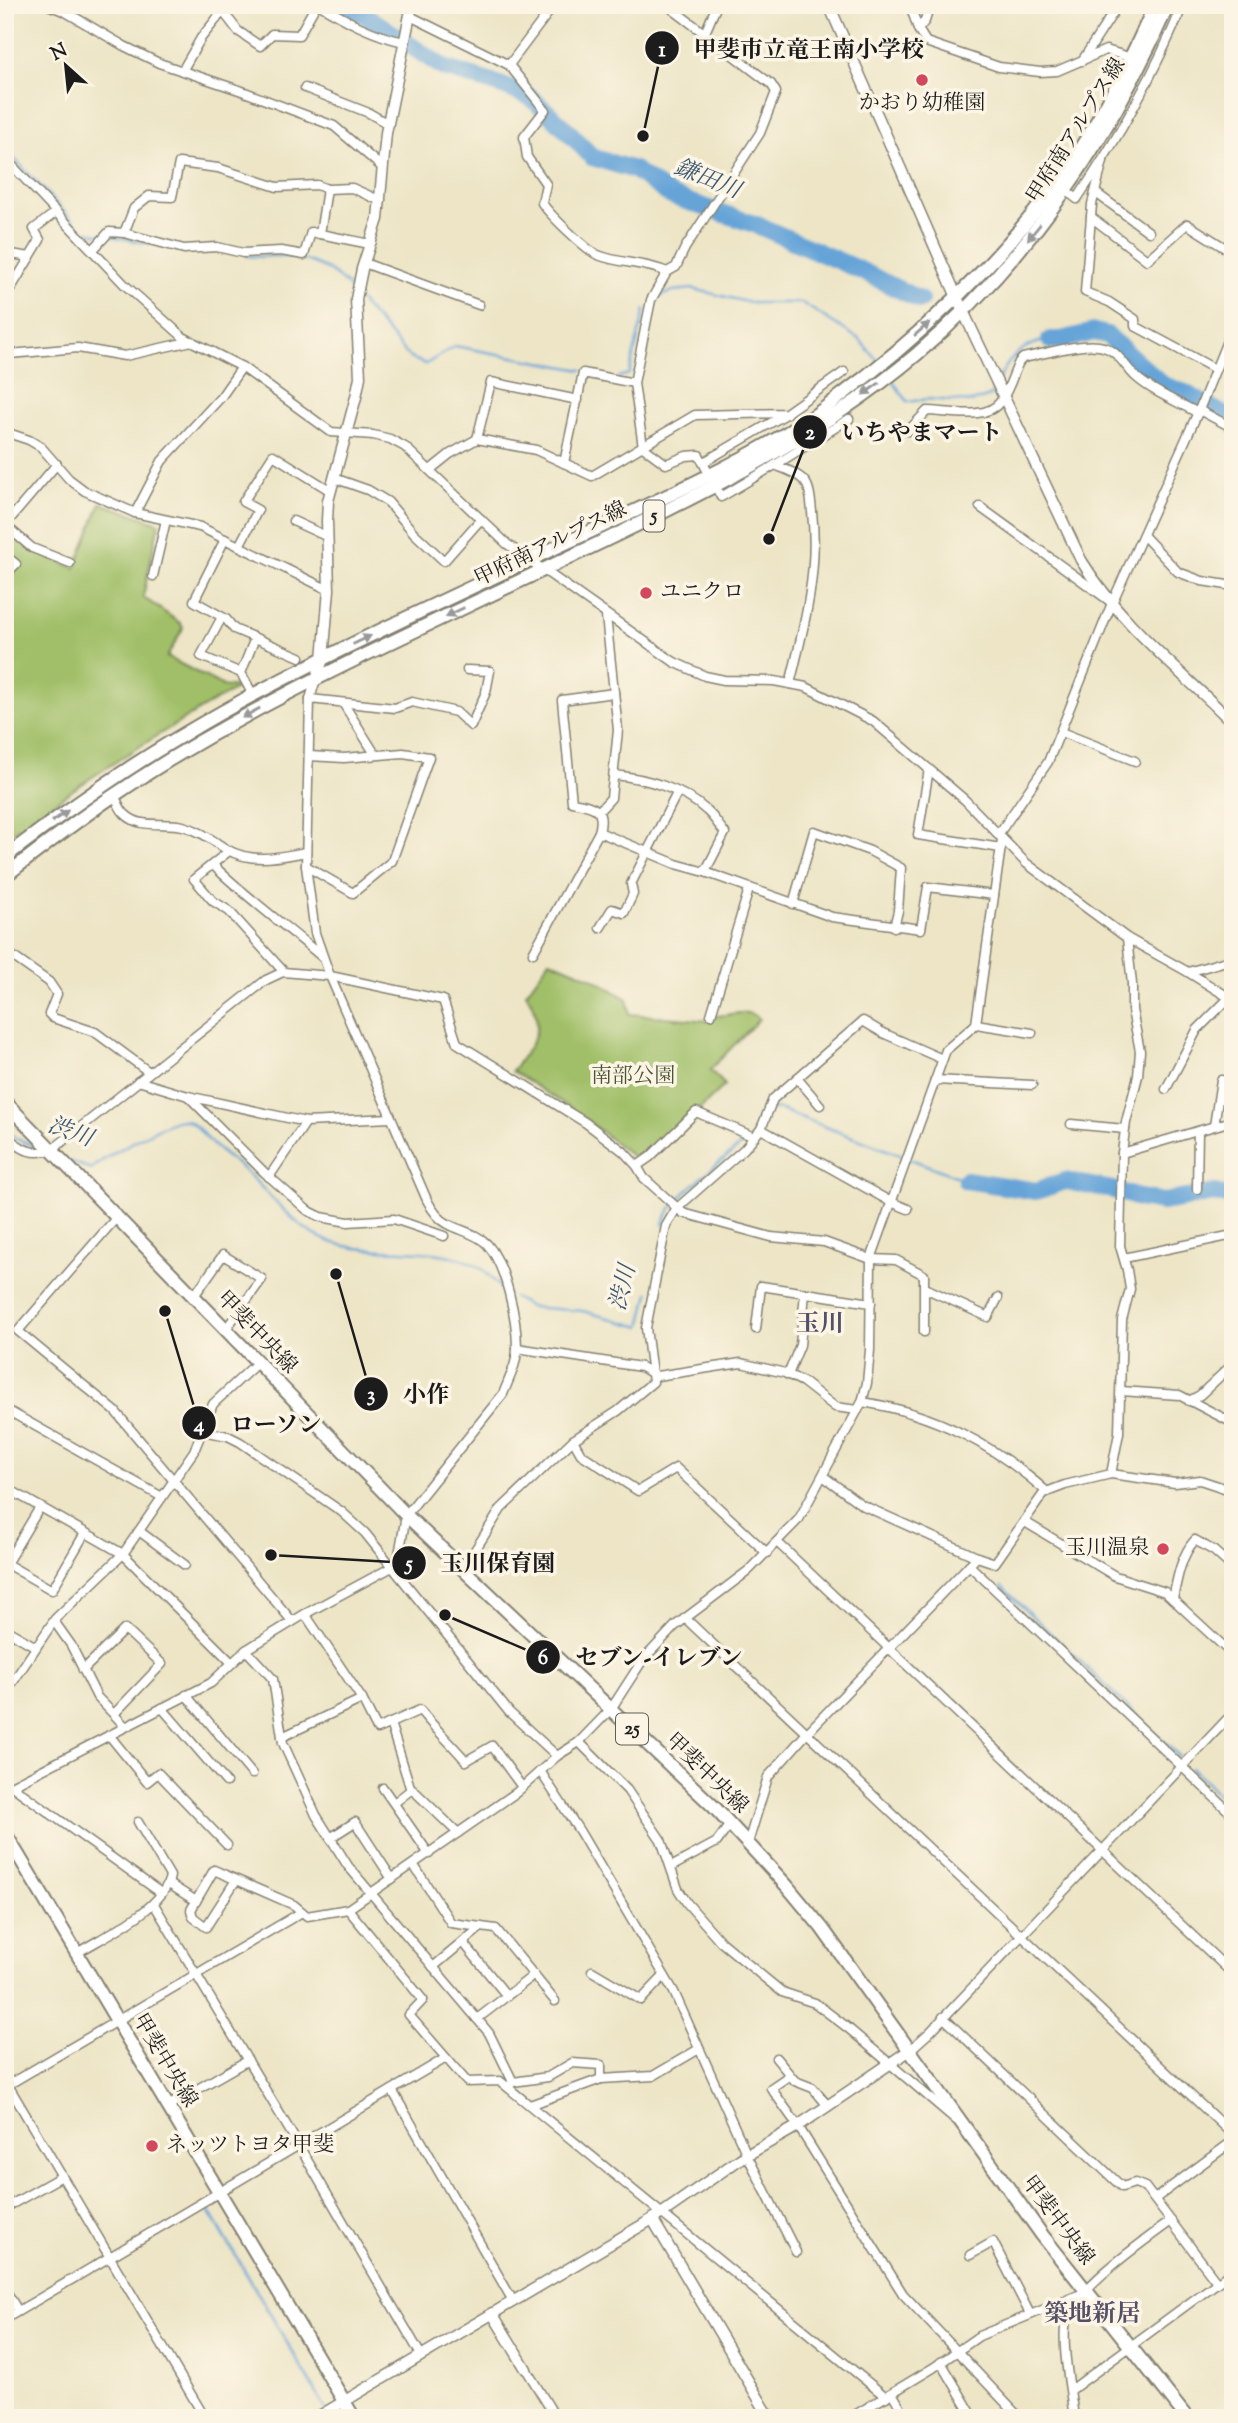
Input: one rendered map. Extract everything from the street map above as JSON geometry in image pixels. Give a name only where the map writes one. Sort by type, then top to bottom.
[{"type":"main road","name":"甲府南アルプス線","points":[[5,857],[104,785],[180,736],[253,695],[528,561],[793,442],[917,354],[963,311],[1021,249],[1096,124],[1132,58],[1155,5]]},
{"type":"main road","name":"甲府南アルプス線","points":[[5,876],[114,795],[208,737],[316,679],[542,570],[713,480],[814,416],[900,349],[958,296],[1093,149],[1135,75],[1168,5]]},
{"type":"main road","name":"甲斐中央線","points":[[5,1102],[406,1515],[748,1843],[822,1928],[1086,2292],[1188,2418]]},
{"type":"main road","name":"甲斐中央線","points":[[5,1833],[354,2418]]},
{"type":"street","points":[[48,5],[159,63],[334,126],[383,168]]},
{"type":"street","points":[[183,71],[220,8],[238,31],[260,46],[272,34],[299,34],[318,5],[362,29],[404,42]]},
{"type":"street","points":[[509,65],[554,5]]},
{"type":"street","points":[[667,5],[771,84],[776,92],[760,133],[685,248],[676,267],[667,272],[651,300],[634,383],[643,447],[666,464],[694,454],[699,455],[721,496],[849,419]]},
{"type":"street","points":[[704,35],[717,5]]},
{"type":"street","points":[[829,5],[963,311],[1082,560],[1095,582],[1150,645],[1233,723]]},
{"type":"street","points":[[910,5],[918,29],[926,42],[999,67],[1040,72],[1057,71],[1106,50],[1132,58]]},
{"type":"street","points":[[918,29],[925,20],[930,5]]},
{"type":"street","points":[[1082,61],[1118,5]]},
{"type":"street","points":[[1061,186],[1077,199],[1103,161],[1143,94],[1182,5]]},
{"type":"street","points":[[161,1892],[9,1788],[211,1683],[246,1650],[292,1621],[394,1566],[398,1561],[406,1515],[503,1394],[513,1372],[517,1348],[508,1287],[498,1261],[477,1236],[446,1224],[435,1213],[391,1118],[315,933],[306,866],[310,699],[323,659],[329,590],[327,522],[331,491],[360,377],[356,299],[381,201],[388,124],[411,10],[509,65],[545,110],[524,137],[527,157],[546,184],[542,203],[548,212],[596,254],[652,265],[667,272]]},
{"type":"street","points":[[305,88],[369,113],[388,124]]},
{"type":"street","points":[[5,158],[92,251],[161,319],[192,341],[242,367],[331,432],[373,435],[390,439],[405,447],[528,561],[689,671],[724,680],[806,687],[873,721],[965,800],[1000,841],[1026,863],[1127,939],[1231,999],[1198,1030],[1166,1089]]},
{"type":"street","points":[[1103,161],[1091,217],[1085,292],[1109,302],[1135,319],[1135,326],[1215,369]]},
{"type":"street","points":[[124,233],[134,208],[149,196],[172,197],[179,163],[218,168],[277,187],[317,185],[327,189],[352,188],[381,201]]},
{"type":"street","points":[[320,234],[327,189]]},
{"type":"street","points":[[1096,193],[1149,232]]},
{"type":"street","points":[[5,288],[10,290],[40,240],[34,229],[56,212]]},
{"type":"street","points":[[1091,217],[1147,260],[1187,224],[1233,253]]},
{"type":"street","points":[[92,251],[109,232],[124,233],[184,248],[217,247],[243,253],[281,251],[304,255],[311,232],[370,244]]},
{"type":"street","points":[[5,253],[30,257]]},
{"type":"street","points":[[364,263],[479,305]]},
{"type":"street","points":[[236,1880],[206,1927],[193,1917],[191,1910],[214,1870],[294,1905],[307,1916],[348,1909],[522,1787],[557,1756],[579,1742],[611,1709],[642,1661],[685,1618],[747,1572],[799,1519],[860,1406],[867,1382],[870,1350],[871,1259],[942,1059],[946,1050],[976,1024],[1000,841],[1037,780],[1061,732],[1073,694],[1199,410],[1233,326]]},
{"type":"street","points":[[5,361],[10,354],[78,348],[125,356],[192,341]]},
{"type":"street","points":[[908,431],[927,411],[985,412],[994,408],[1023,358],[1089,346],[1102,346],[1120,358],[1136,377],[1233,428]]},
{"type":"street","points":[[135,513],[162,461],[221,397],[242,367]]},
{"type":"street","points":[[704,462],[786,413],[844,372]]},
{"type":"street","points":[[564,463],[583,373],[634,383]]},
{"type":"street","points":[[477,439],[491,382],[578,400]]},
{"type":"street","points":[[430,470],[450,454],[477,439],[536,450],[592,476],[695,415],[786,413]]},
{"type":"street","points":[[5,432],[41,447],[69,479],[85,491],[135,513],[200,527],[329,590]]},
{"type":"street","points":[[239,546],[258,510],[243,502],[273,455],[331,491]]},
{"type":"street","points":[[57,464],[5,525],[32,548],[70,563]]},
{"type":"street","points":[[775,465],[799,477],[806,485],[815,535],[814,569],[806,620],[790,684]]},
{"type":"street","points":[[334,478],[368,490],[388,502],[414,533],[443,561],[481,519]]},
{"type":"street","points":[[980,507],[1112,603]]},
{"type":"street","points":[[153,576],[166,520]]},
{"type":"street","points":[[293,521],[328,537]]},
{"type":"street","points":[[1143,535],[1178,572],[1202,581],[1233,586]]},
{"type":"street","points":[[225,539],[194,601],[222,617],[234,629],[300,657]]},
{"type":"street","points":[[5,555],[16,564],[5,575]]},
{"type":"street","points":[[599,811],[611,798],[618,730],[606,616]]},
{"type":"street","points":[[222,617],[201,656],[241,673],[253,695]]},
{"type":"street","points":[[241,673],[255,638]]},
{"type":"street","points":[[310,699],[395,708],[412,702],[456,712],[471,726],[486,692],[489,671],[467,670]]},
{"type":"street","points":[[533,953],[602,821],[599,811],[592,806],[572,802],[562,699],[614,693]]},
{"type":"street","points":[[343,703],[375,754]]},
{"type":"street","points":[[1061,732],[1135,761]]},
{"type":"street","points":[[306,866],[353,892],[393,861],[429,757],[403,753],[344,758],[309,756]]},
{"type":"street","points":[[929,769],[918,835],[1000,841]]},
{"type":"street","points":[[614,775],[637,777],[677,793],[708,811],[725,833],[705,872]]},
{"type":"street","points":[[600,928],[612,909],[624,913],[633,894],[631,884],[677,793]]},
{"type":"street","points":[[114,795],[124,814],[144,824],[181,825],[201,832],[229,851],[264,859],[306,852]]},
{"type":"street","points":[[793,904],[814,831],[870,851],[901,868],[894,927]]},
{"type":"street","points":[[598,832],[676,864],[793,904],[832,916],[894,927],[921,929],[928,887],[994,895]]},
{"type":"street","points":[[229,851],[194,879],[213,901],[229,911],[284,972]]},
{"type":"street","points":[[213,865],[243,894],[273,915],[324,958]]},
{"type":"street","points":[[711,1015],[749,889]]},
{"type":"street","points":[[1111,1474],[1119,1433],[1122,1320],[1130,1289],[1120,1246],[1122,1153],[1138,1076],[1140,1051],[1132,1010],[1127,939]]},
{"type":"street","points":[[5,951],[49,982],[57,995],[49,1014],[53,1018],[95,1032],[149,1072]]},
{"type":"street","points":[[1188,972],[1233,959]]},
{"type":"street","points":[[5,1136],[29,1152],[52,1150],[266,980],[284,972],[330,975],[443,1000],[457,1044],[586,1123],[623,1152],[644,1178],[676,1209],[694,1217],[771,1237],[824,1242],[871,1259],[896,1260],[924,1275],[924,1332]]},
{"type":"street","points":[[463,1569],[501,1509],[573,1440],[618,1411],[653,1382],[646,1328],[666,1226],[676,1209],[691,1193],[744,1149],[761,1129],[773,1099],[863,1021],[942,1059]]},
{"type":"street","points":[[976,1024],[1032,1033]]},
{"type":"street","points":[[797,1078],[820,1105]]},
{"type":"street","points":[[935,1080],[1032,1086]]},
{"type":"street","points":[[1214,1126],[1221,1080],[1233,1081]]},
{"type":"street","points":[[138,1081],[188,1096],[306,1122],[391,1118]]},
{"type":"street","points":[[188,1096],[269,1177],[307,1210],[321,1217],[348,1222],[394,1219],[444,1236]]},
{"type":"street","points":[[637,1166],[650,1157],[696,1112],[754,1137]]},
{"type":"street","points":[[269,1177],[306,1122]]},
{"type":"street","points":[[1122,1153],[1225,1123],[1233,1125]]},
{"type":"street","points":[[1071,1124],[1125,1129]]},
{"type":"street","points":[[761,1129],[908,1209]]},
{"type":"street","points":[[1197,1189],[1198,1131]]},
{"type":"street","points":[[117,1217],[18,1331],[116,1411],[292,1621]]},
{"type":"street","points":[[1124,1258],[1233,1236]]},
{"type":"street","points":[[194,1296],[223,1255],[262,1279],[226,1329]]},
{"type":"street","points":[[756,1329],[761,1286],[871,1303]]},
{"type":"street","points":[[925,1288],[988,1317],[998,1298]]},
{"type":"street","points":[[788,1375],[800,1345],[805,1293]]},
{"type":"street","points":[[517,1348],[641,1367],[654,1374],[665,1375],[741,1363],[788,1375],[803,1382],[835,1407],[860,1406],[917,1413],[945,1424],[978,1440],[1019,1467],[1047,1492]]},
{"type":"street","points":[[5,1694],[54,1621],[123,1554],[194,1451],[213,1404],[258,1362]]},
{"type":"street","points":[[1189,1401],[1200,1395],[1233,1364]]},
{"type":"street","points":[[1121,1391],[1179,1395],[1232,1422]]},
{"type":"street","points":[[5,1409],[162,1497]]},
{"type":"street","points":[[203,1431],[228,1436],[240,1442],[342,1511],[394,1566],[509,1712],[557,1756]]},
{"type":"street","points":[[573,1440],[581,1454],[638,1491],[676,1468],[767,1553]]},
{"type":"street","points":[[822,1476],[862,1505],[995,1563],[1047,1492],[1065,1485],[1111,1474],[1175,1482],[1200,1480],[1233,1491]]},
{"type":"street","points":[[5,1487],[123,1554],[232,1663]]},
{"type":"street","points":[[40,1507],[6,1563],[52,1590],[85,1533]]},
{"type":"street","points":[[1026,1521],[1115,1576],[1165,1592],[1233,1655]]},
{"type":"street","points":[[139,1531],[185,1565]]},
{"type":"street","points":[[1172,1599],[1189,1546],[1195,1540],[1214,1550],[1233,1568]]},
{"type":"street","points":[[777,1542],[1233,1974]]},
{"type":"street","points":[[748,1843],[768,1777],[977,1557]]},
{"type":"street","points":[[969,1565],[1233,1815]]},
{"type":"street","points":[[305,1614],[362,1699],[377,1729],[420,1710],[466,1761],[492,1746],[522,1787]]},
{"type":"street","points":[[685,1618],[1233,2135]]},
{"type":"street","points":[[54,1621],[71,1645],[97,1697],[125,1726]]},
{"type":"street","points":[[5,1629],[36,1647]]},
{"type":"street","points":[[83,1670],[125,1629],[162,1664],[114,1714]]},
{"type":"street","points":[[246,1650],[273,1679],[282,1737],[316,1815],[348,1866],[489,2034],[510,2085],[657,2217],[889,2395],[906,2418]]},
{"type":"street","points":[[186,1695],[252,1774]]},
{"type":"street","points":[[282,1737],[362,1699]]},
{"type":"street","points":[[162,1708],[226,1782]]},
{"type":"street","points":[[316,2418],[657,2217],[747,2155],[798,2126],[910,2050],[1233,1713]]},
{"type":"street","points":[[390,1723],[412,1789],[458,1833]]},
{"type":"street","points":[[109,1735],[148,1782],[158,1773],[227,1845]]},
{"type":"street","points":[[579,1742],[627,1790],[661,1840],[678,1888],[687,1903],[721,1942],[782,1992],[815,2003],[848,2028],[966,2129]]},
{"type":"street","points":[[540,1771],[580,1832],[664,1976],[747,2155],[796,2252]]},
{"type":"street","points":[[383,1787],[429,1854]]},
{"type":"street","points":[[394,1803],[412,1789]]},
{"type":"street","points":[[76,1953],[155,1904],[169,1884],[170,1876],[138,1822]]},
{"type":"street","points":[[330,1838],[355,1822],[392,1879]]},
{"type":"street","points":[[671,1867],[717,1842],[730,1824]]},
{"type":"street","points":[[413,1864],[451,1923],[496,1928],[555,2001]]},
{"type":"street","points":[[169,1884],[196,1901]]},
{"type":"street","points":[[155,1904],[421,2355]]},
{"type":"street","points":[[348,1909],[423,2000],[410,2015],[467,2081],[500,2081],[510,2085],[548,2077],[572,2063],[601,2065],[601,2079]]},
{"type":"street","points":[[8,2085],[302,1912]]},
{"type":"street","points":[[433,1967],[481,1927]]},
{"type":"street","points":[[463,1942],[507,1996]]},
{"type":"street","points":[[592,1971],[641,2000],[664,1976]]},
{"type":"street","points":[[477,2019],[534,1975]]},
{"type":"street","points":[[943,2017],[1122,2187],[1135,2183],[1145,2187],[1156,2198],[1217,2282]]},
{"type":"street","points":[[530,2105],[601,2079],[653,2076],[699,2049]]},
{"type":"street","points":[[5,2319],[446,2058]]},
{"type":"street","points":[[776,2058],[795,2081],[813,2088],[828,2106]]},
{"type":"street","points":[[168,2106],[248,2060]]},
{"type":"street","points":[[790,2074],[771,2088],[798,2126],[902,2294],[1020,2418]]},
{"type":"street","points":[[5,2075],[8,2085],[205,2418]]},
{"type":"street","points":[[392,2090],[513,2301]]},
{"type":"street","points":[[1156,2198],[1233,2141]]},
{"type":"street","points":[[5,2208],[62,2176]]},
{"type":"street","points":[[657,2217],[770,2418]]},
{"type":"street","points":[[1074,2418],[1065,2329],[1070,2309],[1124,2255],[1171,2221]]},
{"type":"street","points":[[970,2255],[993,2242],[1030,2314]]},
{"type":"street","points":[[1071,2390],[1232,2273]]},
{"type":"street","points":[[5,2289],[18,2311]]},
{"type":"street","points":[[850,2418],[979,2336],[1086,2292]]},
{"type":"street","points":[[492,2313],[556,2418]]},
{"type":"street","points":[[941,2362],[974,2418]]},
{"type":"green space","points":[[101,503],[159,523],[143,597],[180,623],[183,628],[167,657],[225,687],[243,685],[122,758],[5,837],[5,578],[19,563],[5,551],[5,528],[31,550],[75,568]]},
{"type":"green space","name":"南部公園","points":[[550,960],[592,978],[627,999],[630,1014],[710,1021],[715,1016],[749,1013],[759,1019],[710,1070],[725,1085],[701,1108],[693,1110],[648,1155],[632,1156],[575,1111],[512,1071],[531,1043],[537,1025],[533,1005],[526,993]]},
{"type":"waterway","name":"鎌田川","points":[[343,5],[362,13],[444,68],[530,97],[563,126],[592,157],[634,170],[671,196],[757,225],[920,300]]},
{"type":"waterway","points":[[5,149],[83,231],[103,235]]},
{"type":"waterway","points":[[109,236],[151,244]]},
{"type":"waterway","points":[[247,256],[287,257],[309,261],[338,277],[354,293]]},
{"type":"waterway","points":[[654,299],[673,291],[693,289],[751,303],[802,303],[859,339],[879,362]]},
{"type":"waterway","points":[[360,301],[410,358],[426,364],[455,346],[582,370]]},
{"type":"waterway","points":[[619,377],[629,374],[645,309]]},
{"type":"waterway","name":"鎌田川","points":[[1050,340],[1094,332],[1107,335],[1163,385],[1185,393],[1233,420]]},
{"type":"waterway","points":[[999,379],[1013,358],[1029,346],[1075,336]]},
{"type":"waterway","points":[[891,379],[908,402],[928,399],[972,402],[990,396],[995,389]]},
{"type":"waterway","name":"渋川","points":[[772,1109],[781,1110],[966,1180]]},
{"type":"waterway","name":"渋川","points":[[71,1162],[91,1169],[122,1148],[165,1125],[188,1121],[307,1230],[326,1240],[347,1246],[456,1257],[481,1268],[507,1294]]},
{"type":"waterway","name":"渋川","points":[[752,1133],[760,1121]]},
{"type":"waterway","name":"渋川","points":[[5,1130],[15,1138],[42,1149]]},
{"type":"waterway","name":"渋川","points":[[663,1225],[667,1215],[686,1192],[746,1141]]},
{"type":"waterway","name":"渋川","points":[[966,1180],[1036,1191],[1065,1181],[1163,1202],[1215,1193],[1233,1198]]},
{"type":"waterway","name":"渋川","points":[[513,1297],[530,1307],[583,1311],[641,1327],[649,1293]]},
{"type":"waterway","points":[[1002,1587],[1179,1756]]},
{"type":"waterway","points":[[1191,1768],[1233,1808]]},
{"type":"waterway","points":[[209,2210],[326,2409]]},
{"type":"place","name":"かおり幼稚園","points":[[922,80]]},
{"type":"place","name":"甲斐市立竜王南小学校","points":[[643,136]]},
{"type":"place","name":"いちやまマート","points":[[769,539]]},
{"type":"place","name":"ユニクロ","points":[[646,593]]},
{"type":"place","name":"小作","points":[[336,1274]]},
{"type":"place","name":"ローソン","points":[[165,1311]]},
{"type":"place","name":"玉川温泉","points":[[1163,1549]]},
{"type":"place","name":"玉川保育園","points":[[271,1555]]},
{"type":"place","name":"セブン-イレブン","points":[[445,1615]]},
{"type":"place","name":"ネッツトヨタ甲斐","points":[[152,2146]]},
{"type":"district","name":"玉川","points":[[820,1325]]},
{"type":"district","name":"築地新居","points":[[1092,2315]]}]
